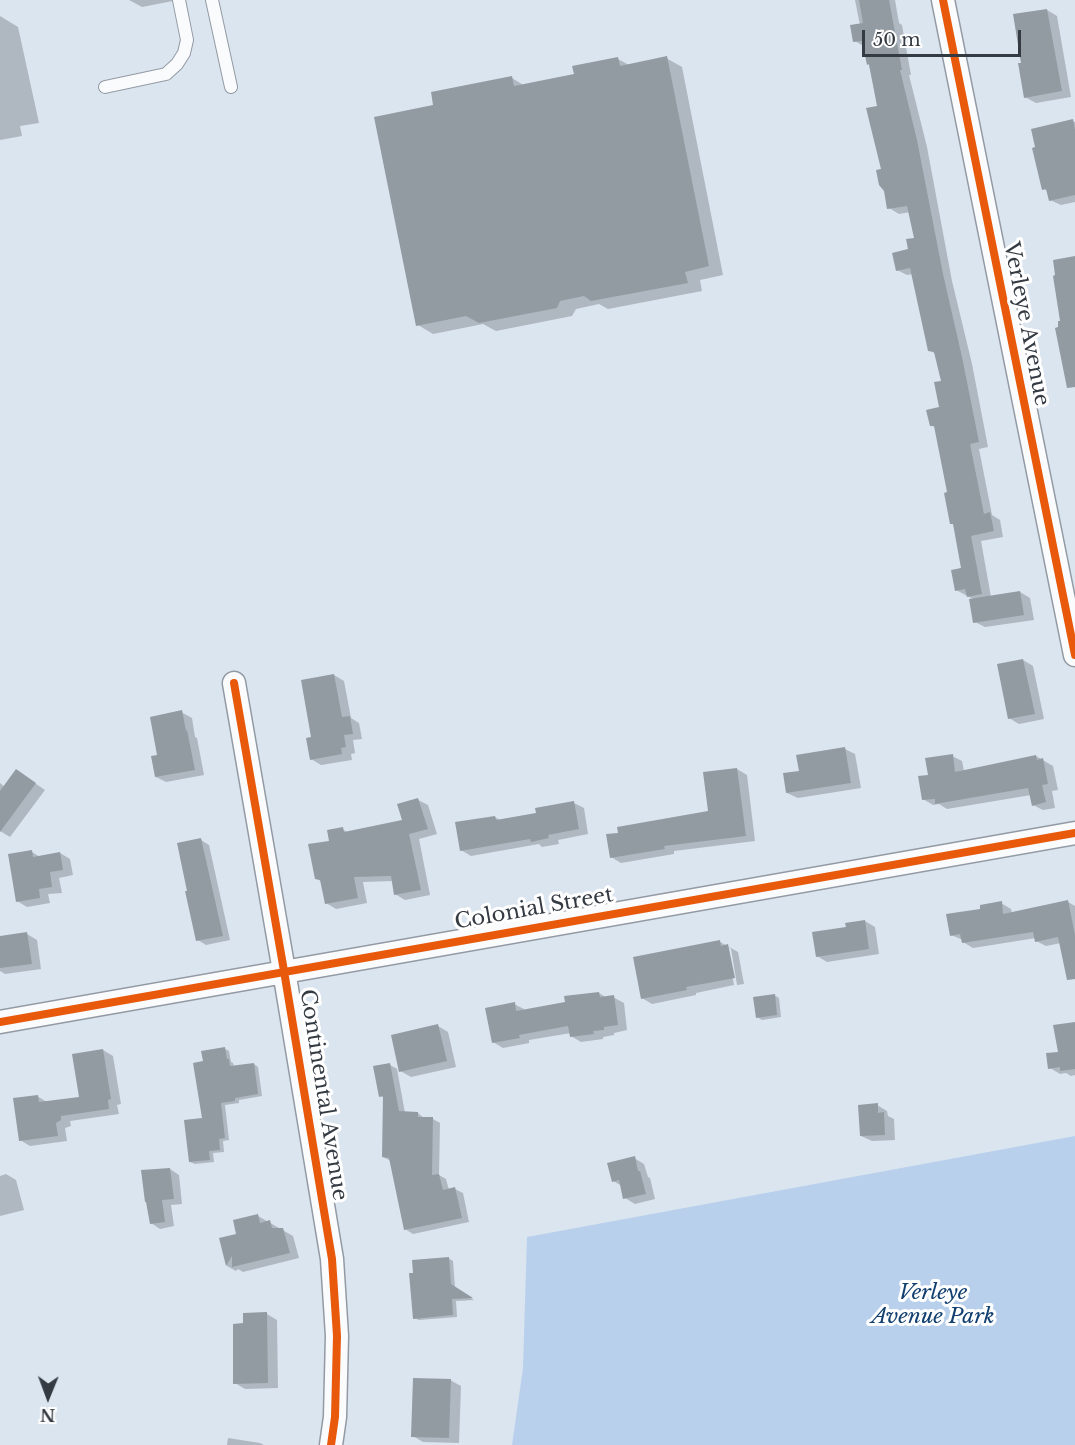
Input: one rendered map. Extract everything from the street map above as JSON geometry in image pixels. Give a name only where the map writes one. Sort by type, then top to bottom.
[{"type":"street","name":"Verleye Avenue","points":[[943,0],[1075,655]]},
{"type":"street","name":"Continental Avenue","points":[[234,683],[332,1259],[337,1336],[335,1417],[331,1445]]},
{"type":"street","name":"Colonial Street","points":[[0,1022],[1075,833]]},
{"type":"lane","points":[[105,87],[166,74],[177,64],[184,53],[187,40],[179,0]]},
{"type":"lane","points":[[212,0],[231,87]]},
{"type":"green space","name":"Verleye Avenue Park","points":[[1075,1136],[1075,1445],[512,1445],[523,1368],[527,1237]]},
{"type":"building","points":[[859,0],[889,0],[902,70],[900,70],[917,140],[979,442],[970,444],[984,514],[990,512],[994,531],[971,536],[982,594],[967,597],[965,589],[955,591],[951,570],[961,568],[953,524],[950,524],[944,493],[947,492],[934,426],[930,426],[926,410],[939,407],[934,382],[941,381],[934,352],[928,351],[910,268],[896,271],[892,253],[908,249],[906,239],[914,238],[907,206],[887,209],[884,191],[879,185],[876,170],[881,169],[866,108],[877,106],[862,41],[853,42],[850,25],[863,23]]},
{"type":"building","points":[[1047,9],[1062,91],[1024,98],[1013,14]]},
{"type":"building","points":[[667,56],[709,266],[685,272],[688,283],[591,301],[584,296],[560,301],[557,308],[479,323],[466,316],[416,326],[374,117],[433,105],[431,92],[512,76],[514,86],[574,74],[572,66],[618,57],[620,66]]},
{"type":"building","points":[[1073,119],[1075,195],[1049,201],[1046,189],[1042,190],[1032,148],[1035,147],[1031,129]]},
{"type":"building","points":[[1075,256],[1075,387],[1067,388],[1055,328],[1058,327],[1058,321],[1060,321],[1053,276],[1055,275],[1053,260]]},
{"type":"building","points":[[1020,591],[1024,615],[973,623],[969,599]]},
{"type":"building","points":[[1023,659],[1035,714],[1008,719],[997,664]]},
{"type":"building","points":[[334,674],[342,717],[350,716],[353,734],[344,735],[346,747],[341,748],[342,754],[310,760],[306,738],[311,737],[301,680]]},
{"type":"building","points":[[182,710],[195,770],[155,777],[151,756],[157,755],[150,717]]},
{"type":"building","points":[[845,747],[851,783],[786,793],[783,773],[799,771],[796,755]]},
{"type":"building","points":[[953,754],[955,772],[1036,755],[1037,760],[1043,758],[1048,784],[1042,785],[1046,802],[1032,806],[1028,788],[935,804],[935,799],[922,800],[918,776],[928,775],[925,758]]},
{"type":"building","points":[[737,768],[746,836],[664,846],[665,849],[610,858],[606,834],[618,833],[617,827],[708,811],[703,772]]},
{"type":"building","points":[[16,769],[36,783],[0,832],[0,791]]},
{"type":"building","points":[[418,798],[428,829],[409,834],[421,890],[394,895],[391,876],[354,877],[358,898],[325,904],[320,880],[315,879],[308,844],[329,841],[327,830],[343,827],[344,832],[402,820],[397,804]]},
{"type":"building","points":[[574,801],[579,829],[548,835],[549,838],[531,842],[530,839],[460,851],[455,822],[495,816],[496,820],[536,813],[535,808]]},
{"type":"building","points":[[201,838],[223,936],[196,941],[177,843]]},
{"type":"building","points":[[32,850],[33,857],[60,852],[63,870],[50,872],[52,887],[39,889],[40,898],[16,902],[8,854]]},
{"type":"building","points":[[1068,900],[1075,935],[1075,979],[1067,980],[1058,937],[1035,942],[1033,932],[962,943],[960,934],[950,936],[946,914],[980,909],[980,905],[1002,901],[1003,914]]},
{"type":"building","points":[[865,920],[869,949],[816,957],[812,932],[846,927],[845,923]]},
{"type":"building","points":[[27,932],[32,964],[0,968],[0,936]]},
{"type":"building","points":[[720,940],[721,946],[728,944],[735,978],[686,987],[687,990],[641,999],[633,957]]},
{"type":"building","points":[[599,992],[600,997],[614,995],[618,1025],[593,1031],[594,1034],[570,1037],[568,1026],[519,1035],[520,1038],[492,1043],[485,1008],[515,1002],[516,1011],[565,1002],[564,996]]},
{"type":"building","points":[[775,994],[777,1015],[756,1018],[753,997]]},
{"type":"building","points":[[1075,1022],[1075,1069],[1060,1071],[1060,1067],[1048,1069],[1046,1053],[1058,1052],[1053,1025]]},
{"type":"building","points":[[438,1024],[447,1061],[399,1072],[391,1035]]},
{"type":"building","points":[[225,1047],[230,1066],[254,1063],[258,1094],[221,1103],[225,1138],[219,1139],[220,1150],[209,1151],[210,1160],[189,1162],[184,1120],[202,1118],[193,1063],[203,1061],[201,1051]]},
{"type":"building","points":[[103,1049],[111,1099],[108,1100],[109,1109],[61,1116],[61,1120],[56,1123],[58,1136],[19,1141],[13,1098],[38,1095],[39,1102],[79,1097],[72,1054]]},
{"type":"building","points":[[390,1063],[399,1111],[418,1112],[418,1117],[433,1117],[432,1175],[439,1174],[443,1190],[455,1187],[462,1218],[404,1230],[389,1158],[382,1157],[383,1096],[379,1097],[373,1066]]},
{"type":"building","points":[[878,1103],[878,1113],[884,1112],[885,1135],[860,1136],[858,1105]]},
{"type":"building","points":[[635,1156],[646,1194],[623,1199],[619,1180],[612,1182],[607,1163]]},
{"type":"building","points":[[170,1168],[174,1199],[162,1200],[165,1222],[150,1224],[141,1170]]},
{"type":"building","points":[[258,1214],[260,1223],[270,1220],[272,1228],[283,1228],[290,1253],[232,1267],[232,1256],[226,1266],[219,1238],[236,1234],[233,1220]]},
{"type":"building","points":[[449,1257],[451,1284],[473,1298],[452,1299],[453,1315],[413,1319],[409,1273],[413,1273],[412,1260]]},
{"type":"building","points":[[267,1312],[268,1383],[233,1384],[233,1324],[243,1323],[243,1313]]},
{"type":"building","points":[[413,1378],[451,1379],[449,1438],[411,1437]]},
{"type":"cycle path","points":[[943,0],[1075,655]]},
{"type":"cycle path","points":[[234,683],[332,1259],[337,1336],[335,1417],[331,1445]]},
{"type":"cycle path","points":[[0,1022],[1075,833]]}]
